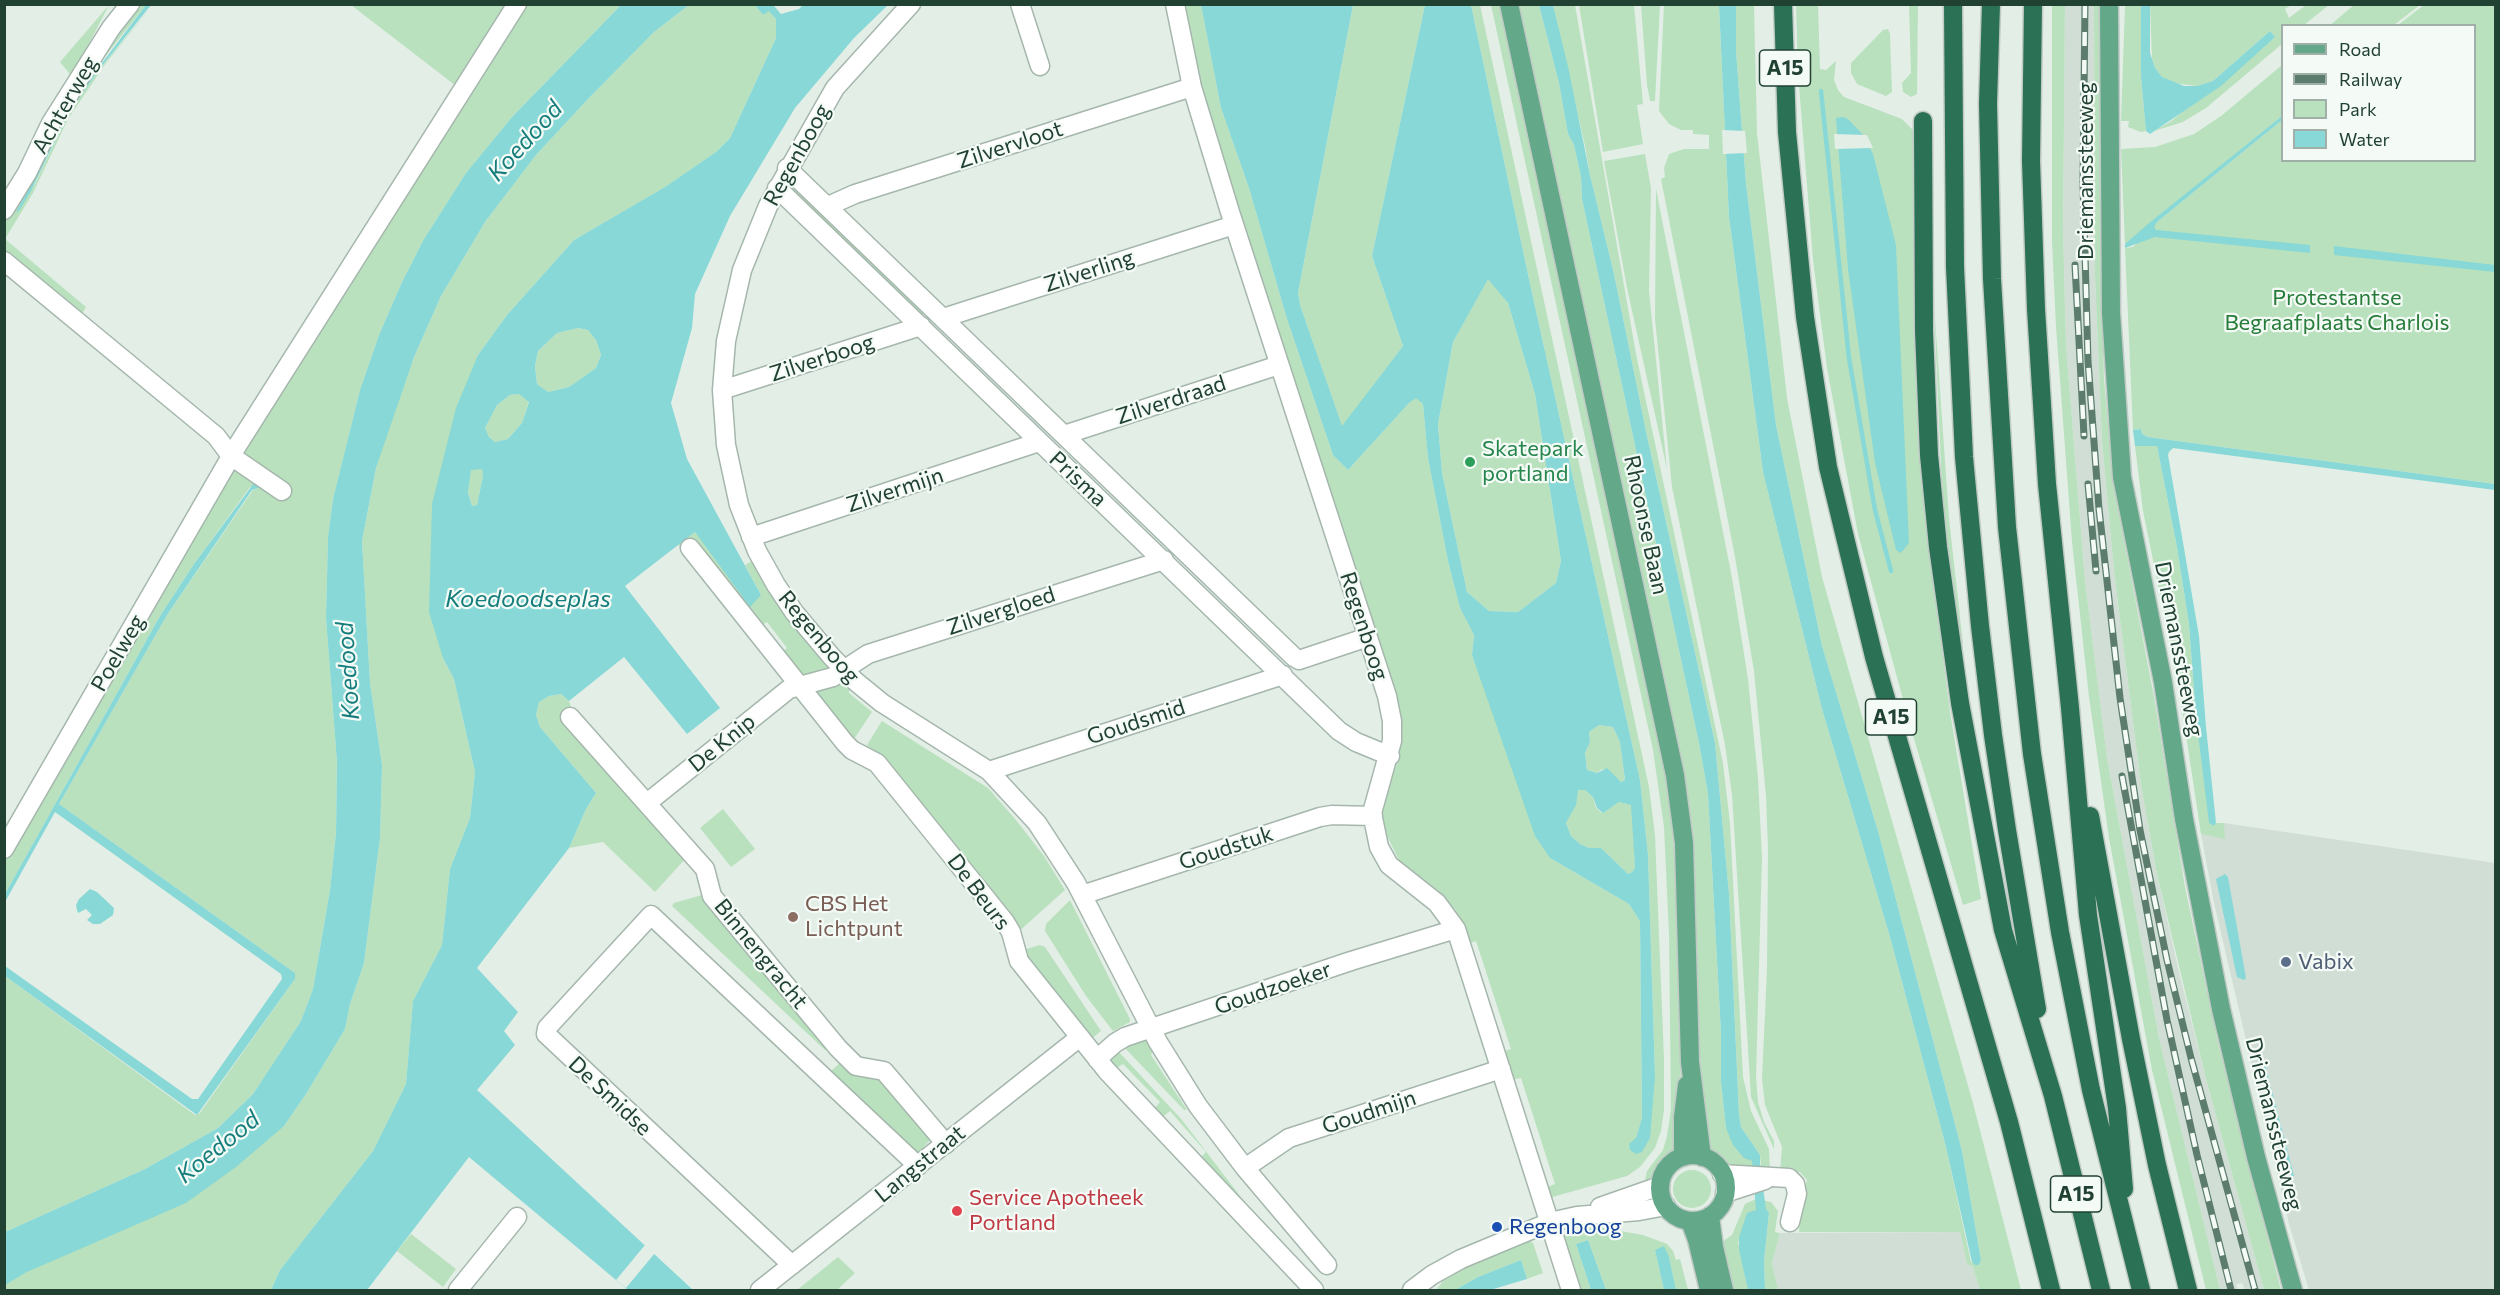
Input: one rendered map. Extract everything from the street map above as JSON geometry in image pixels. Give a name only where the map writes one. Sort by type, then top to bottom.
[{"type":"highway","name":"A15","points":[[1783,4],[1786,132],[1805,317],[1828,467],[1874,657],[2009,1122],[2051,1290]]},
{"type":"highway","name":"A15","points":[[1953,4],[1953,155],[1960,392],[1978,616],[2007,830],[2053,1096]]},
{"type":"highway","name":"A15","points":[[1991,4],[1989,104],[1992,279],[2007,527],[2032,754],[2060,932],[2086,1068],[2141,1290]]},
{"type":"highway","name":"A15","points":[[2033,4],[2031,161],[2036,309],[2047,484],[2088,915],[2117,1108],[2128,1245]]},
{"type":"highway","name":"A15","points":[[1923,121],[1924,331],[1929,455],[1938,547],[1960,703],[2003,930],[2053,1096],[2101,1290]]},
{"type":"highway","name":"A15","points":[[2070,708],[2131,1039],[2157,1165],[2188,1290]]},
{"type":"main road","name":"Rhoonse Baan","points":[[1509,4],[1675,775],[1684,843],[1690,1062],[1702,1157]]},
{"type":"main road","name":"Driemanssteeweg","points":[[2109,4],[2111,313],[2122,477],[2163,682],[2184,819],[2221,1009],[2253,1147],[2293,1290]]},
{"type":"main road","name":"Rhoonse Baan","points":[[1683,1157],[1683,1117],[1690,1062]]},
{"type":"main road","points":[[1683,1157],[1702,1157],[1717,1166],[1722,1174],[1725,1193],[1720,1206],[1710,1216],[1690,1221],[1680,1218],[1666,1206],[1660,1186],[1667,1168],[1683,1157]]},
{"type":"main road","points":[[1710,1216],[1714,1247],[1724,1290]]},
{"type":"main road","points":[[1690,1221],[1709,1290]]},
{"type":"street","name":"Achterweg","points":[[4,210],[27,173],[51,123],[111,28],[130,4]]},
{"type":"street","name":"Poelweg","points":[[4,849],[231,456],[517,4]]},
{"type":"street","name":"Regenboog","points":[[911,4],[835,88],[787,168],[753,241],[739,280],[726,341],[722,390],[728,459],[739,505],[751,537],[785,599],[843,670],[882,703],[989,771],[1045,835],[1082,895],[1151,1029],[1198,1106],[1245,1168],[1327,1265]]},
{"type":"street","points":[[1020,4],[1040,66]]},
{"type":"street","name":"Regenboog","points":[[1175,4],[1192,87],[1234,225],[1390,710],[1392,729],[1390,756],[1372,816],[1378,847],[1386,861],[1399,875],[1437,903],[1455,929],[1571,1290]]},
{"type":"street","name":"Zilvervloot","points":[[828,206],[855,194],[1192,87]]},
{"type":"street","name":"Prisma","points":[[787,168],[1299,660],[1368,637]]},
{"type":"street","name":"Prisma","points":[[777,188],[1340,731],[1356,742],[1390,756]]},
{"type":"street","name":"Zilverling","points":[[943,318],[1234,225]]},
{"type":"street","points":[[4,261],[216,436],[231,456],[282,491]]},
{"type":"street","name":"Zilverboog","points":[[722,390],[921,326]]},
{"type":"street","name":"Zilverdraad","points":[[1064,435],[1279,365]]},
{"type":"street","name":"Zilvermijn","points":[[751,537],[1040,442]]},
{"type":"street","name":"De Beurs","points":[[690,548],[844,743],[852,750],[877,763],[998,914],[1011,932],[1019,961],[1097,1059],[1314,1290]]},
{"type":"street","name":"Zilvergloed","points":[[799,687],[833,677],[868,654],[1164,560]]},
{"type":"street","name":"Goudsmid","points":[[989,771],[1283,675]]},
{"type":"street","name":"De Knip","points":[[647,803],[789,689],[799,687]]},
{"type":"street","name":"Binnengracht","points":[[570,717],[705,869],[712,896],[838,1048],[856,1066],[884,1071],[946,1144]]},
{"type":"street","name":"Goudstuk","points":[[1082,895],[1326,815],[1372,816]]},
{"type":"street","name":"Binnengracht","points":[[651,915],[918,1166]]},
{"type":"street","name":"De Smidse","points":[[651,915],[547,1028],[546,1034],[792,1265]]},
{"type":"street","name":"Goudzoeker","points":[[1097,1059],[1121,1039],[1351,961],[1455,929]]},
{"type":"street","name":"Langstraat","points":[[760,1290],[1080,1037]]},
{"type":"street","name":"Goudmijn","points":[[1245,1168],[1289,1138],[1501,1069]]},
{"type":"street","points":[[1722,1174],[1789,1178],[1796,1184],[1797,1194],[1790,1222]]},
{"type":"street","points":[[1725,1193],[1772,1178]]},
{"type":"street","points":[[1412,1290],[1432,1275],[1461,1259],[1550,1222],[1577,1216],[1660,1186]]},
{"type":"street","points":[[1577,1216],[1639,1211],[1666,1206]]},
{"type":"street","points":[[459,1290],[517,1217]]},
{"type":"shaded area","points":[[2065,5],[2094,5],[2095,277],[2102,441],[2114,571],[2141,785],[2157,874],[2179,972],[2264,1290],[2245,1290],[2242,1283],[2236,1284],[2238,1290],[2220,1290],[2159,1038],[2107,758],[2085,581],[2066,345],[2063,231]]},
{"type":"shaded area","points":[[2224,823],[2495,863],[2495,1290],[2309,1290],[2289,1224],[2214,903],[2201,834],[2224,838]]},
{"type":"shaded area","points":[[1960,1232],[1967,1264],[1973,1267],[1980,1290],[1778,1290],[1772,1263],[1780,1233]]},
{"type":"green space","points":[[109,5],[78,65],[73,78],[60,62]]},
{"type":"green space","points":[[134,5],[146,5],[103,59],[62,119],[17,212],[35,184],[67,116],[98,71],[153,5],[106,63],[68,119],[33,193],[5,239],[86,307],[83,312],[73,313],[4,254],[4,217],[24,185],[53,126],[115,29]]},
{"type":"green space","points":[[351,5],[513,5],[460,89]]},
{"type":"green space","points":[[521,5],[621,5],[512,117],[466,173],[424,239],[402,282],[379,335],[360,390],[333,499],[328,537],[326,618],[337,762],[336,833],[330,890],[313,989],[301,1021],[253,1094],[218,1128],[145,1169],[5,1232],[5,976],[195,1115],[199,1114],[295,979],[295,973],[59,804],[167,615],[253,490],[262,487],[250,487],[194,564],[160,616],[5,894],[5,857],[232,471],[240,470],[242,448],[251,441],[258,422]]},
{"type":"green space","points":[[689,5],[755,5],[763,15],[769,10],[776,19],[776,38],[730,138],[716,152],[665,187],[574,240],[507,315],[478,355],[443,658],[454,679],[475,772],[470,818],[450,869],[442,945],[413,1001],[406,1084],[373,1151],[280,1270],[271,1290],[5,1290],[4,1285],[284,1126],[345,1029],[350,1004],[364,963],[380,838],[382,765],[370,683],[362,541],[376,468],[396,403],[441,296],[485,222],[536,155],[587,100],[654,32]]},
{"type":"green space","points":[[1181,5],[1201,5],[1221,108],[1249,188],[1287,319],[1333,455],[1348,470],[1409,403],[1416,397],[1423,404],[1428,458],[1448,561],[1460,608],[1474,635],[1472,655],[1550,858],[1629,904],[1640,921],[1642,1118],[1636,1138],[1636,1154],[1655,1076],[1648,855],[1640,780],[1471,5],[1480,5],[1649,787],[1655,835],[1664,1110],[1661,1131],[1655,1148],[1640,1167],[1627,1176],[1549,1198],[1545,1188],[1555,1184],[1521,1078],[1511,1080],[1502,1052],[1511,1049],[1476,941],[1467,944],[1456,910],[1399,860],[1387,836],[1381,812],[1399,757],[1402,730],[1397,697],[1224,171],[1203,101]]},
{"type":"green space","points":[[1353,5],[1425,5],[1372,256],[1403,346],[1342,427],[1300,305],[1298,293]]},
{"type":"green space","points":[[1491,5],[1500,5],[1666,774],[1673,832],[1678,913],[1681,1093],[1677,1149],[1662,1165],[1653,1181],[1644,1186],[1647,1171],[1663,1150],[1671,1109],[1669,935],[1664,827],[1653,750]]},
{"type":"green space","points":[[1517,5],[1539,5],[1559,83],[1568,134],[1574,145],[1581,177],[1582,199],[1708,794],[1721,1033],[1721,1082],[1726,1128],[1752,1161],[1761,1165],[1760,1155],[1741,1127],[1739,1115],[1729,894],[1715,743],[1647,436],[1614,274],[1553,5],[1575,5],[1636,354],[1723,763],[1730,823],[1743,1077],[1751,1111],[1769,1149],[1770,1171],[1731,1170],[1707,1149],[1698,1066],[1694,898]]},
{"type":"green space","points":[[1579,5],[1634,5],[1643,104],[1637,105],[1643,144],[1603,152]]},
{"type":"green space","points":[[1641,5],[1660,5],[1655,101],[1650,101],[1647,85]]},
{"type":"green space","points":[[1664,5],[1719,5],[1729,217],[1763,472],[1822,709],[1890,937],[1945,1143],[1971,1262],[1979,1265],[1981,1260],[1962,1151],[1878,831],[1822,646],[1776,425],[1746,184],[1736,51],[1736,5],[1754,5],[1757,133],[1787,398],[1822,577],[1973,1103],[2021,1290],[1980,1290],[1973,1267],[1967,1264],[1960,1232],[1799,1232],[1801,1202],[1807,1180],[1800,1172],[1780,1172],[1782,1147],[1765,1105],[1762,1079],[1767,970],[1768,849],[1766,796],[1754,671],[1735,557],[1661,179],[1665,177],[1664,168],[1669,154],[1684,149],[1709,149],[1709,135],[1693,134],[1693,130],[1681,130],[1669,124],[1659,111]]},
{"type":"green space","points":[[1796,5],[1818,5],[1820,69],[1826,70],[1836,61],[1834,80],[1844,97],[1902,119],[1916,133],[1926,524],[1950,712],[1981,899],[1963,905],[1910,725],[1858,534],[1827,368],[1813,260],[1798,73]]},
{"type":"green space","points":[[1909,5],[1918,5],[1917,94],[1911,97],[1903,92],[1902,83],[1911,73]]},
{"type":"green space","points":[[2052,5],[2065,5],[2063,231],[2066,345],[2085,581],[2107,758],[2159,1038],[2220,1290],[2206,1290],[2152,1070],[2109,838],[2089,697],[2072,542],[2056,327],[2052,242]]},
{"type":"green space","points":[[2094,5],[2101,5],[2102,313],[2104,379],[2114,488],[2154,697],[2185,887],[2218,1043],[2281,1290],[2264,1290],[2206,1079],[2157,874],[2141,785],[2114,571],[2102,441],[2095,277]]},
{"type":"green space","points":[[2125,5],[2141,5],[2141,77],[2146,131],[2141,132],[2128,127],[2129,121],[2121,121]]},
{"type":"green space","points":[[2150,5],[2291,5],[2285,9],[2289,18],[2306,5],[2329,5],[2305,24],[2281,24],[2281,45],[2206,108],[2183,122],[2154,131],[2170,122],[2275,37],[2270,31],[2213,81],[2197,86],[2172,83],[2162,77],[2152,59]]},
{"type":"green space","points":[[2354,5],[2420,5],[2395,24],[2331,24]]},
{"type":"green space","name":"Protestantse Begraafplaats Charlois","points":[[2424,5],[2495,5],[2495,484],[2148,437],[2142,434],[2141,429],[2133,430],[2125,248],[2133,247],[2157,222],[2281,121],[2281,162],[2476,162],[2476,24],[2399,24]]},
{"type":"green space","points":[[1888,29],[1892,92],[1886,96],[1857,84],[1851,73],[1851,63],[1883,30]]},
{"type":"green space","points":[[2281,66],[2281,117],[2125,244],[2121,149],[2155,147],[2194,134],[2221,116]]},
{"type":"green space","points":[[1645,154],[1651,188],[1649,291],[1667,469],[1627,288],[1604,161]]},
{"type":"green space","points":[[794,181],[929,312],[918,316],[788,192]]},
{"type":"green space","points":[[1656,189],[1732,578],[1748,679],[1758,778],[1762,857],[1756,1077],[1758,1102],[1764,1122],[1774,1141],[1774,1149],[1751,1097],[1732,795],[1725,745],[1672,487],[1655,319]]},
{"type":"green space","points":[[1488,278],[1508,303],[1535,394],[1561,561],[1556,583],[1518,612],[1489,611],[1467,592],[1442,473],[1438,424],[1453,342]]},
{"type":"green space","points":[[1934,304],[1949,518],[1963,644],[1961,678],[1942,489]]},
{"type":"green space","points":[[578,328],[588,330],[596,340],[601,355],[596,368],[569,387],[548,392],[537,384],[535,366],[538,351],[557,333]]},
{"type":"green space","points":[[519,394],[529,401],[522,423],[508,439],[495,442],[489,437],[485,428],[497,405],[510,395]]},
{"type":"green space","points":[[2135,446],[2157,446],[2177,547],[2189,624],[2196,717],[2214,826],[2216,823],[2224,823],[2225,839],[2201,834],[2178,682],[2143,511]]},
{"type":"green space","points":[[471,469],[482,469],[483,476],[477,505],[472,506],[468,491]]},
{"type":"green space","points":[[695,532],[761,595],[745,565],[756,559],[829,663],[829,672],[802,681],[780,654],[787,648],[767,622],[758,627],[678,545]]},
{"type":"green space","points":[[841,681],[849,688],[849,693],[872,712],[852,742],[814,691]]},
{"type":"green space","points":[[561,694],[569,701],[571,707],[563,713],[687,857],[655,892],[603,842],[569,848],[586,809],[596,793],[540,727],[536,715],[539,702],[549,696]]},
{"type":"green space","points":[[882,721],[988,788],[1044,856],[1065,890],[1017,933],[867,745]]},
{"type":"green space","points":[[1599,725],[1613,727],[1620,742],[1625,780],[1621,782],[1602,769],[1597,773],[1587,770],[1585,753],[1590,742],[1589,732]]},
{"type":"green space","points":[[1577,790],[1585,790],[1593,797],[1596,808],[1602,813],[1619,802],[1632,805],[1635,868],[1632,872],[1628,874],[1601,848],[1589,848],[1571,836],[1566,823],[1575,805]]},
{"type":"green space","points":[[723,809],[755,849],[731,867],[700,828]]},
{"type":"green space","points":[[702,895],[706,904],[710,901],[831,1044],[825,1050],[672,906],[674,903]]},
{"type":"green space","points":[[1070,900],[1130,1019],[1130,1022],[1113,1031],[1086,996],[1045,931],[1046,924]]},
{"type":"green space","points":[[1040,945],[1045,947],[1101,1031],[1090,1040],[1023,959],[1023,950]]},
{"type":"green space","points":[[1145,1035],[1154,1048],[1151,1055],[1187,1110],[1184,1110],[1123,1046]]},
{"type":"green space","points":[[1118,1051],[1182,1120],[1269,1234],[1324,1290],[1320,1290],[1198,1161],[1206,1152],[1170,1111],[1160,1119],[1152,1111],[1160,1102],[1123,1064],[1115,1069],[1111,1063],[1114,1054]]},
{"type":"green space","points":[[843,1060],[882,1073],[935,1135],[917,1154],[830,1072]]},
{"type":"green space","points":[[1692,1170],[1705,1176],[1711,1189],[1705,1202],[1692,1208],[1679,1202],[1673,1189],[1679,1176]]},
{"type":"green space","points":[[1756,1199],[1771,1202],[1778,1211],[1775,1232],[1780,1233],[1772,1263],[1778,1290],[1765,1290],[1764,1261],[1769,1213],[1756,1210],[1738,1242],[1748,1290],[1728,1290],[1722,1242],[1732,1235],[1745,1204]]},
{"type":"green space","points":[[1597,1227],[1643,1235],[1667,1244],[1676,1260],[1680,1259],[1688,1290],[1676,1290],[1669,1257],[1655,1250],[1664,1290],[1606,1290],[1588,1240],[1576,1244],[1591,1290],[1580,1290],[1562,1237],[1568,1232]]},
{"type":"green space","points":[[411,1234],[456,1269],[443,1287],[397,1251]]},
{"type":"green space","points":[[1530,1241],[1533,1243],[1543,1273],[1527,1279],[1521,1260],[1478,1277],[1455,1290],[1436,1290],[1443,1281],[1492,1253]]},
{"type":"green space","points":[[838,1257],[855,1273],[837,1290],[797,1290]]},
{"type":"water","points":[[146,5],[151,5],[98,71],[67,116],[31,191],[19,211],[16,212],[34,179],[53,135],[80,92]]},
{"type":"water","name":"Koedood","points":[[621,5],[689,5],[654,32],[587,100],[536,155],[485,222],[441,296],[414,357],[376,468],[362,541],[370,683],[382,765],[380,838],[364,963],[350,1004],[345,1029],[284,1126],[236,1167],[186,1203],[27,1272],[5,1285],[5,1232],[145,1169],[218,1128],[253,1094],[301,1021],[313,989],[330,890],[336,833],[337,762],[326,618],[328,537],[333,499],[360,390],[379,335],[402,282],[424,239],[466,173],[512,117]]},
{"type":"water","name":"Koedoodseplas","points":[[755,5],[775,5],[781,14],[799,9],[803,5],[888,5],[854,38],[795,108],[730,216],[695,294],[692,328],[671,403],[687,459],[761,595],[750,607],[695,532],[625,586],[720,708],[687,734],[624,657],[569,701],[561,694],[549,696],[539,702],[536,715],[540,727],[596,793],[586,809],[569,848],[477,968],[518,1012],[504,1031],[515,1045],[477,1090],[693,1290],[628,1290],[469,1157],[367,1290],[271,1290],[280,1270],[373,1151],[406,1084],[413,1001],[442,945],[450,869],[470,818],[475,772],[454,679],[443,658],[429,612],[432,504],[456,408],[478,355],[507,315],[574,240],[665,187],[716,152],[730,138],[776,38],[776,19],[769,11],[763,15]],"holes":[[[578,328],[588,330],[596,340],[601,355],[596,368],[569,387],[548,392],[537,384],[535,366],[538,351],[557,333]],[[519,394],[529,402],[522,423],[508,439],[495,442],[489,437],[485,428],[497,405],[510,395]],[[482,469],[483,476],[477,505],[472,506],[468,492],[471,470]]]},
{"type":"water","points":[[1201,5],[1353,5],[1298,293],[1300,305],[1342,426],[1403,346],[1372,256],[1425,5],[1471,5],[1640,780],[1648,855],[1655,1076],[1650,1138],[1642,1152],[1636,1154],[1630,1150],[1629,1144],[1636,1138],[1642,1118],[1640,921],[1629,904],[1550,858],[1535,836],[1472,655],[1474,635],[1460,608],[1448,561],[1428,458],[1423,404],[1416,398],[1409,403],[1348,470],[1333,455],[1287,319],[1249,188],[1221,108]],"holes":[[[1488,279],[1508,303],[1535,394],[1561,561],[1556,583],[1518,612],[1489,611],[1467,592],[1442,473],[1438,424],[1453,342]],[[1599,725],[1613,727],[1620,742],[1625,780],[1621,782],[1607,768],[1597,773],[1587,770],[1585,753],[1590,742],[1589,732]],[[1578,790],[1585,790],[1593,797],[1597,808],[1603,813],[1619,802],[1631,805],[1635,868],[1632,872],[1628,874],[1601,848],[1589,848],[1571,836],[1566,823],[1576,805]]]},
{"type":"water","points":[[1539,5],[1553,5],[1569,71],[1715,743],[1729,894],[1739,1115],[1741,1127],[1760,1155],[1766,1209],[1769,1213],[1764,1261],[1765,1290],[1748,1290],[1739,1250],[1739,1237],[1747,1213],[1756,1210],[1752,1161],[1744,1158],[1733,1145],[1726,1128],[1721,1082],[1721,1033],[1708,794],[1582,199],[1581,177],[1574,145],[1568,134],[1559,83]]},
{"type":"water","points":[[1719,5],[1736,5],[1736,51],[1746,184],[1776,425],[1822,646],[1878,831],[1962,1151],[1981,1260],[1979,1265],[1972,1262],[1945,1143],[1890,937],[1822,709],[1763,472],[1729,217]]},
{"type":"water","points":[[2141,5],[2150,5],[2150,53],[2155,68],[2162,77],[2184,86],[2197,86],[2213,81],[2270,31],[2275,37],[2221,86],[2150,134],[2146,131],[2141,77]]},
{"type":"water","points":[[2281,117],[2281,121],[2157,222],[2154,227],[2156,230],[2310,245],[2310,253],[2155,237],[2125,248],[2125,244]]},
{"type":"water","points":[[1836,118],[1848,119],[1863,135],[1873,154],[1896,245],[1909,543],[1901,553],[1896,550],[1875,463],[1848,269]]},
{"type":"water","points":[[2334,246],[2495,265],[2495,272],[2334,255]]},
{"type":"water","points":[[2141,429],[2142,434],[2148,437],[2495,484],[2495,490],[2173,448],[2169,452],[2199,636],[2216,823],[2214,826],[2209,823],[2196,717],[2189,624],[2177,547],[2157,446],[2135,446],[2133,430]]},
{"type":"water","points":[[254,483],[262,487],[252,490],[167,615],[59,804],[295,973],[295,979],[197,1115],[5,976],[5,966],[192,1099],[198,1099],[282,979],[281,974],[55,812],[5,902],[5,894],[160,616],[194,564]]},
{"type":"water","points":[[2225,874],[2228,877],[2246,978],[2244,980],[2237,977],[2216,879]]},
{"type":"water","points":[[90,889],[97,892],[114,908],[113,915],[100,924],[93,924],[87,920],[92,915],[86,909],[78,913],[77,910],[76,905],[79,899]]},
{"type":"water","points":[[2263,1057],[2294,1176],[2287,1178],[2257,1058]]},
{"type":"water","points":[[1588,1240],[1606,1290],[1591,1290],[1576,1244]]},
{"type":"water","points":[[1664,1246],[1669,1257],[1676,1290],[1664,1290],[1655,1250]]},
{"type":"water","points":[[1521,1260],[1527,1279],[1490,1290],[1455,1290],[1478,1277]]},
{"type":"pier","points":[[1722,130],[1745,131],[1747,153],[1723,154]]},
{"type":"pier","points":[[1834,134],[1867,135],[1873,148],[1835,149]]},
{"type":"pier","points":[[645,1245],[655,1253],[626,1288],[616,1280]]},
{"type":"waterway","points":[[1821,91],[1849,358],[1875,510],[1891,571]]},
{"type":"railway","points":[[2085,4],[2083,183],[2088,361],[2099,509],[2120,698],[2140,830],[2167,960],[2191,1058],[2255,1290]]},
{"type":"railway","points":[[2075,265],[2084,436]]},
{"type":"railway","points":[[2088,484],[2096,571]]},
{"type":"railway","points":[[2122,776],[2167,1020],[2197,1155],[2231,1290]]},
{"type":"place","name":"Skatepark portland","points":[[1470,462]]},
{"type":"place","name":"CBS Het Lichtpunt","points":[[793,917]]},
{"type":"place","name":"Vabix","points":[[2286,962]]},
{"type":"place","name":"Service Apotheek Portland","points":[[957,1211]]},
{"type":"place","name":"Regenboog","points":[[1497,1227]]}]
